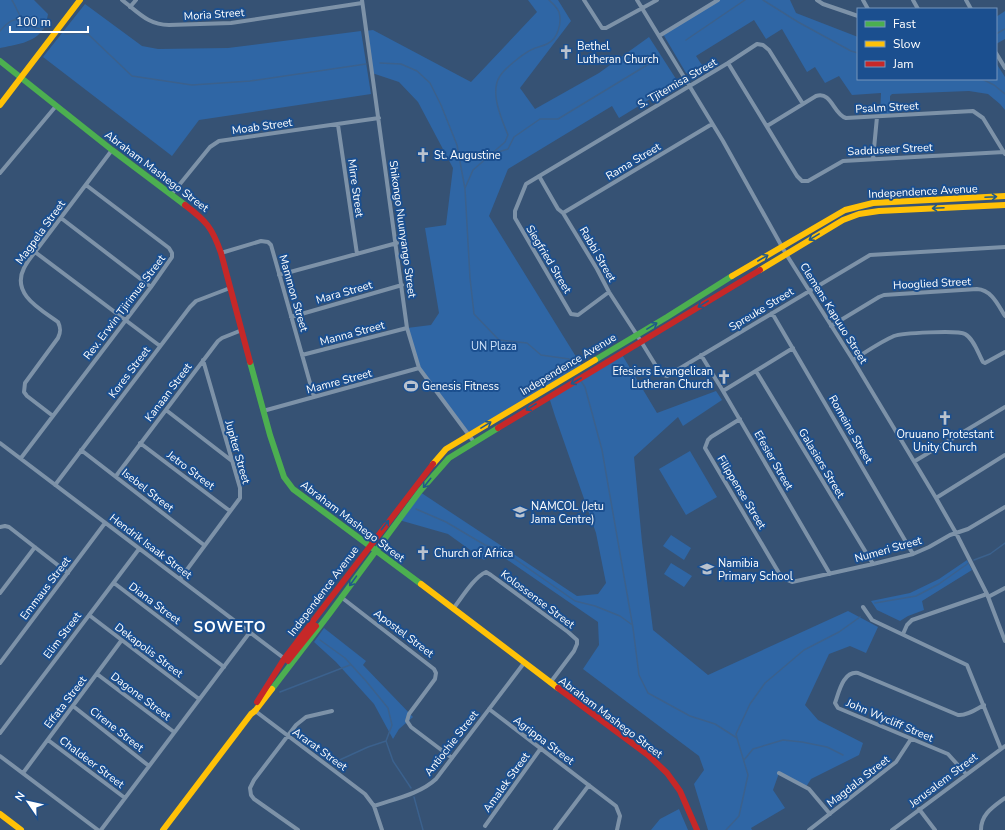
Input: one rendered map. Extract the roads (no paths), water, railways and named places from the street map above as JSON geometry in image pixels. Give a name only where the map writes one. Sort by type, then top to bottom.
[{"type":"main road","points":[[0,105],[80,0]]},
{"type":"main road","name":"Abraham Mashego Street","points":[[0,61],[112,150],[201,217],[214,232],[263,410],[284,477],[293,488],[550,683],[648,755],[662,767],[673,780],[697,830]]},
{"type":"main road","name":"Independence Avenue","points":[[163,830],[253,711],[370,545],[442,453],[738,272],[839,213],[873,203],[1005,196]]},
{"type":"main road","name":"Independence Avenue","points":[[288,661],[313,629],[340,600],[438,469],[449,458],[474,442],[843,220],[860,214],[879,211],[1005,204]]},
{"type":"main road","points":[[0,814],[21,830]]},
{"type":"street","name":"Moria Street","points":[[122,0],[147,20],[155,24],[183,25],[231,23],[362,2]]},
{"type":"street","points":[[130,7],[136,0]]},
{"type":"street","points":[[584,0],[602,28],[606,28],[657,0]]},
{"type":"street","name":"Clemens Kapuuo Street","points":[[637,0],[712,124],[786,254],[810,290],[915,461],[956,533],[988,595],[1004,638]]},
{"type":"street","points":[[659,36],[718,0]]},
{"type":"street","points":[[817,0],[823,4],[857,16]]},
{"type":"street","name":"Shikongo Nuunyango Street","points":[[362,2],[408,328],[419,368],[474,442]]},
{"type":"street","name":"S. Tjitemisa Street","points":[[539,176],[728,63],[753,46],[759,44],[763,45],[771,54],[803,104]]},
{"type":"street","points":[[997,55],[1005,68]]},
{"type":"street","points":[[999,59],[1005,60]]},
{"type":"street","name":"Sadduseer Street","points":[[728,63],[797,176],[802,181],[808,181],[841,162],[873,159],[1004,153]]},
{"type":"street","name":"Psalm Street","points":[[767,126],[816,96],[822,94],[826,96],[839,114],[843,117],[877,117],[973,112],[983,118],[1004,153]]},
{"type":"street","points":[[0,173],[56,106]]},
{"type":"street","points":[[873,159],[877,117]]},
{"type":"street","name":"Moab Street","points":[[171,195],[210,147],[219,141],[379,118]]},
{"type":"street","name":"Mirre Street","points":[[338,124],[357,254]]},
{"type":"street","name":"Rama Street","points":[[563,213],[712,124]]},
{"type":"street","name":"Magpela Street","points":[[53,416],[24,392],[25,383],[58,338],[60,334],[60,326],[58,322],[25,296],[21,278],[22,273],[35,252],[112,150]]},
{"type":"street","name":"Rabbi Street","points":[[539,176],[558,209],[563,213],[597,269],[609,292],[641,341]]},
{"type":"street","name":"Siegfried Street","points":[[539,176],[525,186],[515,211],[515,218],[571,314],[578,315],[609,292]]},
{"type":"street","name":"Rev. Erwin Tjirimue Street","points":[[21,458],[151,287],[172,257],[171,251],[86,185]]},
{"type":"street","points":[[61,218],[151,287]]},
{"type":"street","name":"Mammon Street","points":[[221,253],[265,241],[268,242],[272,248],[314,397]]},
{"type":"street","points":[[279,275],[397,243]]},
{"type":"street","name":"Spreuke Street","points":[[641,341],[661,374],[667,376],[872,254],[1005,247]]},
{"type":"street","points":[[35,252],[160,346]]},
{"type":"street","name":"Mara Street","points":[[291,317],[402,285]]},
{"type":"street","name":"Kores Street","points":[[55,485],[193,304],[230,288]]},
{"type":"street","name":"Hooglied Street","points":[[831,326],[884,295],[977,289],[986,291],[992,296],[1005,316]]},
{"type":"street","name":"Romeine Street","points":[[772,313],[794,348],[913,554]]},
{"type":"street","name":"Manna Street","points":[[302,355],[408,328]]},
{"type":"street","name":"Kanaan Street","points":[[116,476],[219,339],[242,330]]},
{"type":"street","points":[[853,360],[895,336],[933,333],[960,332],[966,335],[973,343],[983,362],[985,363],[1005,352]]},
{"type":"street","points":[[723,391],[794,348]]},
{"type":"street","name":"Efesier Street","points":[[701,355],[830,574]]},
{"type":"street","name":"Jupiter Street","points":[[180,579],[240,495],[232,461],[203,360]]},
{"type":"street","name":"Mamre Street","points":[[263,410],[419,368]]},
{"type":"street","name":"Galasiers Street","points":[[756,371],[873,564]]},
{"type":"street","points":[[915,461],[1005,406]]},
{"type":"street","points":[[166,410],[232,461]]},
{"type":"street","name":"Filippense Street","points":[[740,419],[711,437],[705,448],[779,573],[785,579],[792,582]]},
{"type":"street","name":"Hendrik Isaak Street","points":[[0,443],[288,661]]},
{"type":"street","name":"Jetro Street","points":[[140,443],[230,511]]},
{"type":"street","name":"Isebel Street","points":[[81,450],[204,545]]},
{"type":"street","points":[[936,498],[1005,455]]},
{"type":"street","name":"Numeri Street","points":[[792,582],[913,554],[956,533],[971,528],[1005,506]]},
{"type":"street","name":"Emmaus Street","points":[[0,663],[106,523]]},
{"type":"street","points":[[0,527],[9,527],[68,573]]},
{"type":"street","points":[[0,593],[35,547]]},
{"type":"street","name":"Elim Street","points":[[0,733],[139,549]]},
{"type":"street","name":"Kolossense Street","points":[[453,609],[476,579],[486,572],[568,632],[577,640],[576,648],[550,683]]},
{"type":"street","name":"Diana Street","points":[[114,583],[224,667]]},
{"type":"street","points":[[903,634],[907,625],[912,620],[1005,588]]},
{"type":"street","name":"Apostel Street","points":[[340,600],[434,668],[436,674],[435,679],[409,714],[407,721],[411,727],[452,758]]},
{"type":"street","points":[[863,607],[872,620],[967,665],[1000,749]]},
{"type":"street","name":"Dekapolis Street","points":[[89,616],[199,699]]},
{"type":"street","points":[[101,830],[250,632]]},
{"type":"street","name":"Effata Street","points":[[23,773],[121,641]]},
{"type":"street","name":"Antiochie Street","points":[[374,806],[416,791],[436,779],[524,663]]},
{"type":"street","name":"John Wycliff Street","points":[[966,774],[948,754],[838,708],[835,703],[845,679],[853,672],[958,715],[962,716],[984,705]]},
{"type":"street","name":"Dagone Street","points":[[97,674],[174,732]]},
{"type":"street","name":"Cirene Street","points":[[73,706],[150,766]]},
{"type":"street","name":"Agrippa Street","points":[[489,709],[616,806],[620,816],[617,830]]},
{"type":"street","name":"Ararat Street","points":[[253,711],[360,790],[369,798],[374,806]]},
{"type":"street","points":[[298,830],[254,799],[250,792],[250,788],[254,780],[296,725],[306,717],[332,711]]},
{"type":"street","name":"Magdala Street","points":[[809,830],[896,762],[912,739]]},
{"type":"street","name":"Chaldeer Street","points":[[48,740],[125,798]]},
{"type":"street","name":"Jerusalem Street","points":[[892,830],[1005,746]]},
{"type":"street","name":"Amalek Street","points":[[485,826],[541,748]]},
{"type":"street","points":[[0,756],[98,830]]},
{"type":"street","points":[[779,773],[809,789],[830,814]]},
{"type":"street","points":[[555,830],[589,785]]},
{"type":"street","points":[[981,830],[981,824],[984,816],[1005,798]]},
{"type":"street","points":[[374,806],[382,830]]},
{"type":"street","points":[[919,809],[935,830]]},
{"type":"waterway","points":[[12,0],[20,16],[26,23],[35,28],[43,29]]},
{"type":"waterway","points":[[465,188],[473,170],[505,142],[508,135],[496,98],[497,83],[500,76],[520,57],[533,49],[551,42],[556,35],[560,16],[556,7],[549,0]]},
{"type":"waterway","points":[[686,40],[745,0]]},
{"type":"waterway","points":[[763,0],[798,22],[851,51],[857,53]]},
{"type":"waterway","points":[[0,31],[9,22],[21,19]]},
{"type":"waterway","points":[[997,33],[1005,29]]},
{"type":"waterway","points":[[65,34],[81,33],[89,35],[132,76],[192,85],[250,81],[366,64]]},
{"type":"waterway","points":[[495,153],[508,149],[514,137],[540,119],[558,119],[657,59]]},
{"type":"waterway","points":[[380,63],[401,64],[417,71],[430,83],[441,105],[457,145],[465,189],[470,278],[474,314],[499,340],[527,343],[541,355],[569,359],[575,370]]},
{"type":"waterway","points":[[984,80],[994,85],[1005,94]]},
{"type":"waterway","points":[[581,381],[585,387],[602,450],[633,628],[639,675],[648,693],[690,716],[715,724],[737,738],[748,775],[739,816],[726,830]]},
{"type":"waterway","points":[[416,509],[446,522],[485,545],[502,550],[575,601],[595,606],[620,616],[631,624]]},
{"type":"waterway","points":[[974,560],[990,554],[1005,543]]},
{"type":"waterway","points":[[875,603],[916,596],[939,584],[970,562]]},
{"type":"waterway","points":[[737,738],[736,734],[750,704],[765,683],[804,650],[839,632],[860,617]]},
{"type":"waterway","points":[[320,640],[345,658],[388,708],[392,725],[386,741],[393,761],[411,788]]},
{"type":"waterway","points":[[280,692],[350,665]]},
{"type":"waterway","points":[[744,760],[753,749],[783,740],[827,747],[843,755]]},
{"type":"waterway","points":[[333,763],[368,747],[386,741]]},
{"type":"waterway","points":[[414,797],[423,830]]},
{"type":"place","name":"Bethel Lutheran Church","points":[[566,52]]},
{"type":"place","name":"St. Augustine","points":[[423,155]]},
{"type":"place","name":"Efesiers Evangelican Lutheran Church","points":[[724,377]]},
{"type":"place","name":"Genesis Fitness","points":[[411,386]]},
{"type":"place","name":"Oruuano Protestant Unity Church","points":[[945,418]]},
{"type":"place","name":"NAMCOL (Jetu Jama Centre)","points":[[520,512]]},
{"type":"place","name":"Church of Africa","points":[[423,553]]},
{"type":"place","name":"Namibia Primary School","points":[[707,569]]},
{"type":"district","name":"SOWETO","points":[[230,627]]},
{"type":"park label","name":"UN Plaza","points":[[494,346]]}]
